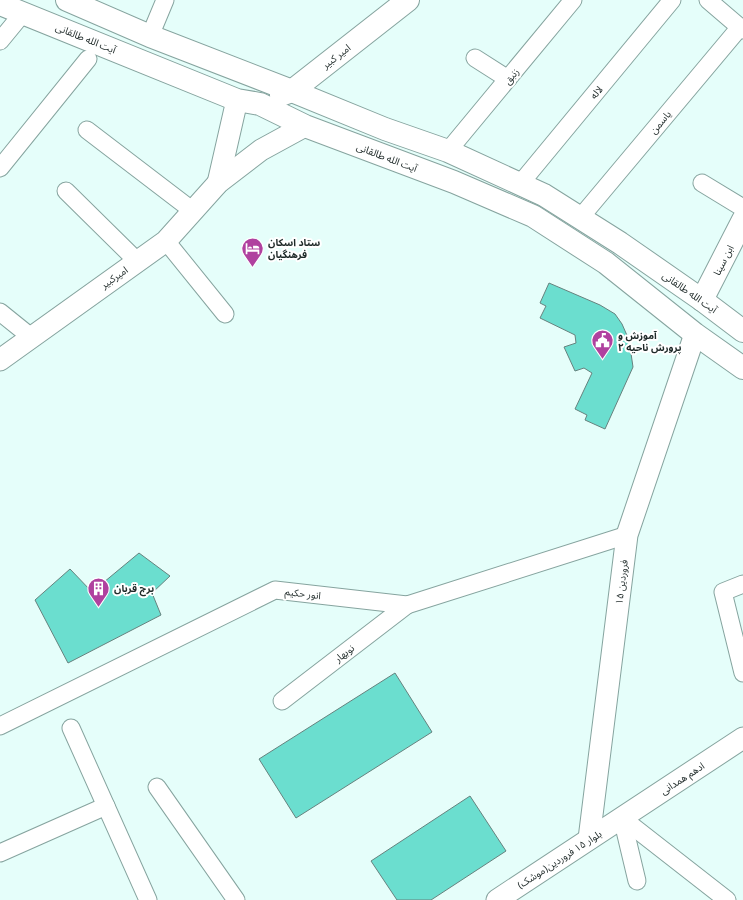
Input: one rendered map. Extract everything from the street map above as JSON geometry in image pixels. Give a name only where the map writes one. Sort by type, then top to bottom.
[{"type":"main road","name":"آیت الله طالقانی","points":[[68,0],[150,36],[385,129],[448,151],[544,195],[702,300],[743,331]]},
{"type":"main road","name":"امیر کبیر","points":[[260,104],[292,91],[408,0]]},
{"type":"main road","name":"آیت الله طالقانی","points":[[0,4],[23,13],[89,49],[237,100],[260,104],[305,126],[454,182],[533,216],[606,263],[695,334],[743,368]]},
{"type":"main road","points":[[89,49],[98,13]]},
{"type":"main road","points":[[376,152],[385,129]]},
{"type":"main road","name":"ابن سینا","points":[[702,300],[743,220]]},
{"type":"street","points":[[150,36],[165,0]]},
{"type":"street","name":"زنبق","points":[[448,151],[573,0]]},
{"type":"street","name":"لاله","points":[[520,184],[672,0]]},
{"type":"street","points":[[708,0],[742,28]]},
{"type":"street","points":[[0,41],[23,13]]},
{"type":"street","name":"یاسمن","points":[[580,218],[742,28]]},
{"type":"street","points":[[0,168],[89,49]]},
{"type":"street","points":[[475,58],[508,79]]},
{"type":"street","points":[[218,183],[237,100]]},
{"type":"street","name":"امیرکبیر","points":[[0,360],[166,241],[218,183],[261,150],[305,126]]},
{"type":"street","points":[[87,130],[193,211]]},
{"type":"street","points":[[702,182],[743,208]]},
{"type":"street","points":[[66,191],[137,261]]},
{"type":"street","points":[[166,241],[225,314]]},
{"type":"street","points":[[0,312],[31,337]]},
{"type":"street","name":"۱۵ فروردین","points":[[589,839],[627,535],[695,334]]},
{"type":"street","name":"انور حکیم","points":[[0,726],[275,590],[407,605],[627,535]]},
{"type":"street","points":[[743,584],[723,592],[743,673]]},
{"type":"street","name":"نوبهار","points":[[282,702],[407,605]]},
{"type":"street","points":[[71,728],[148,900]]},
{"type":"street","name":"ادهم همدانی","points":[[622,818],[743,738]]},
{"type":"street","points":[[157,787],[236,900]]},
{"type":"street","points":[[0,853],[106,806]]},
{"type":"street","points":[[622,818],[637,881]]},
{"type":"street","points":[[622,818],[727,900]]},
{"type":"street","name":"بلوار ۱۵ فروردین(موشک)","points":[[497,900],[622,818]]},
{"type":"building","name":"آموزش و پرورش ناحیه ۲","points":[[549,283],[600,305],[615,314],[622,324],[629,340],[633,367],[605,429],[585,420],[587,415],[575,409],[592,373],[584,368],[575,371],[564,347],[576,343],[575,335],[540,318],[546,306],[540,303]]},
{"type":"building","name":"برج قربان","points":[[139,553],[170,576],[152,593],[161,615],[68,663],[35,600],[70,569],[92,592]]},
{"type":"building","points":[[395,673],[432,732],[296,818],[259,759]]},
{"type":"building","points":[[470,796],[506,851],[431,900],[397,900],[371,861]]},
{"type":"place","name":"ستاد اسکان فرهنگیان","points":[[253,268]]},
{"type":"place","name":"آموزش و پرورش ناحیه ۲","points":[[602,360]]},
{"type":"place","name":"برج قربان","points":[[99,608]]}]
